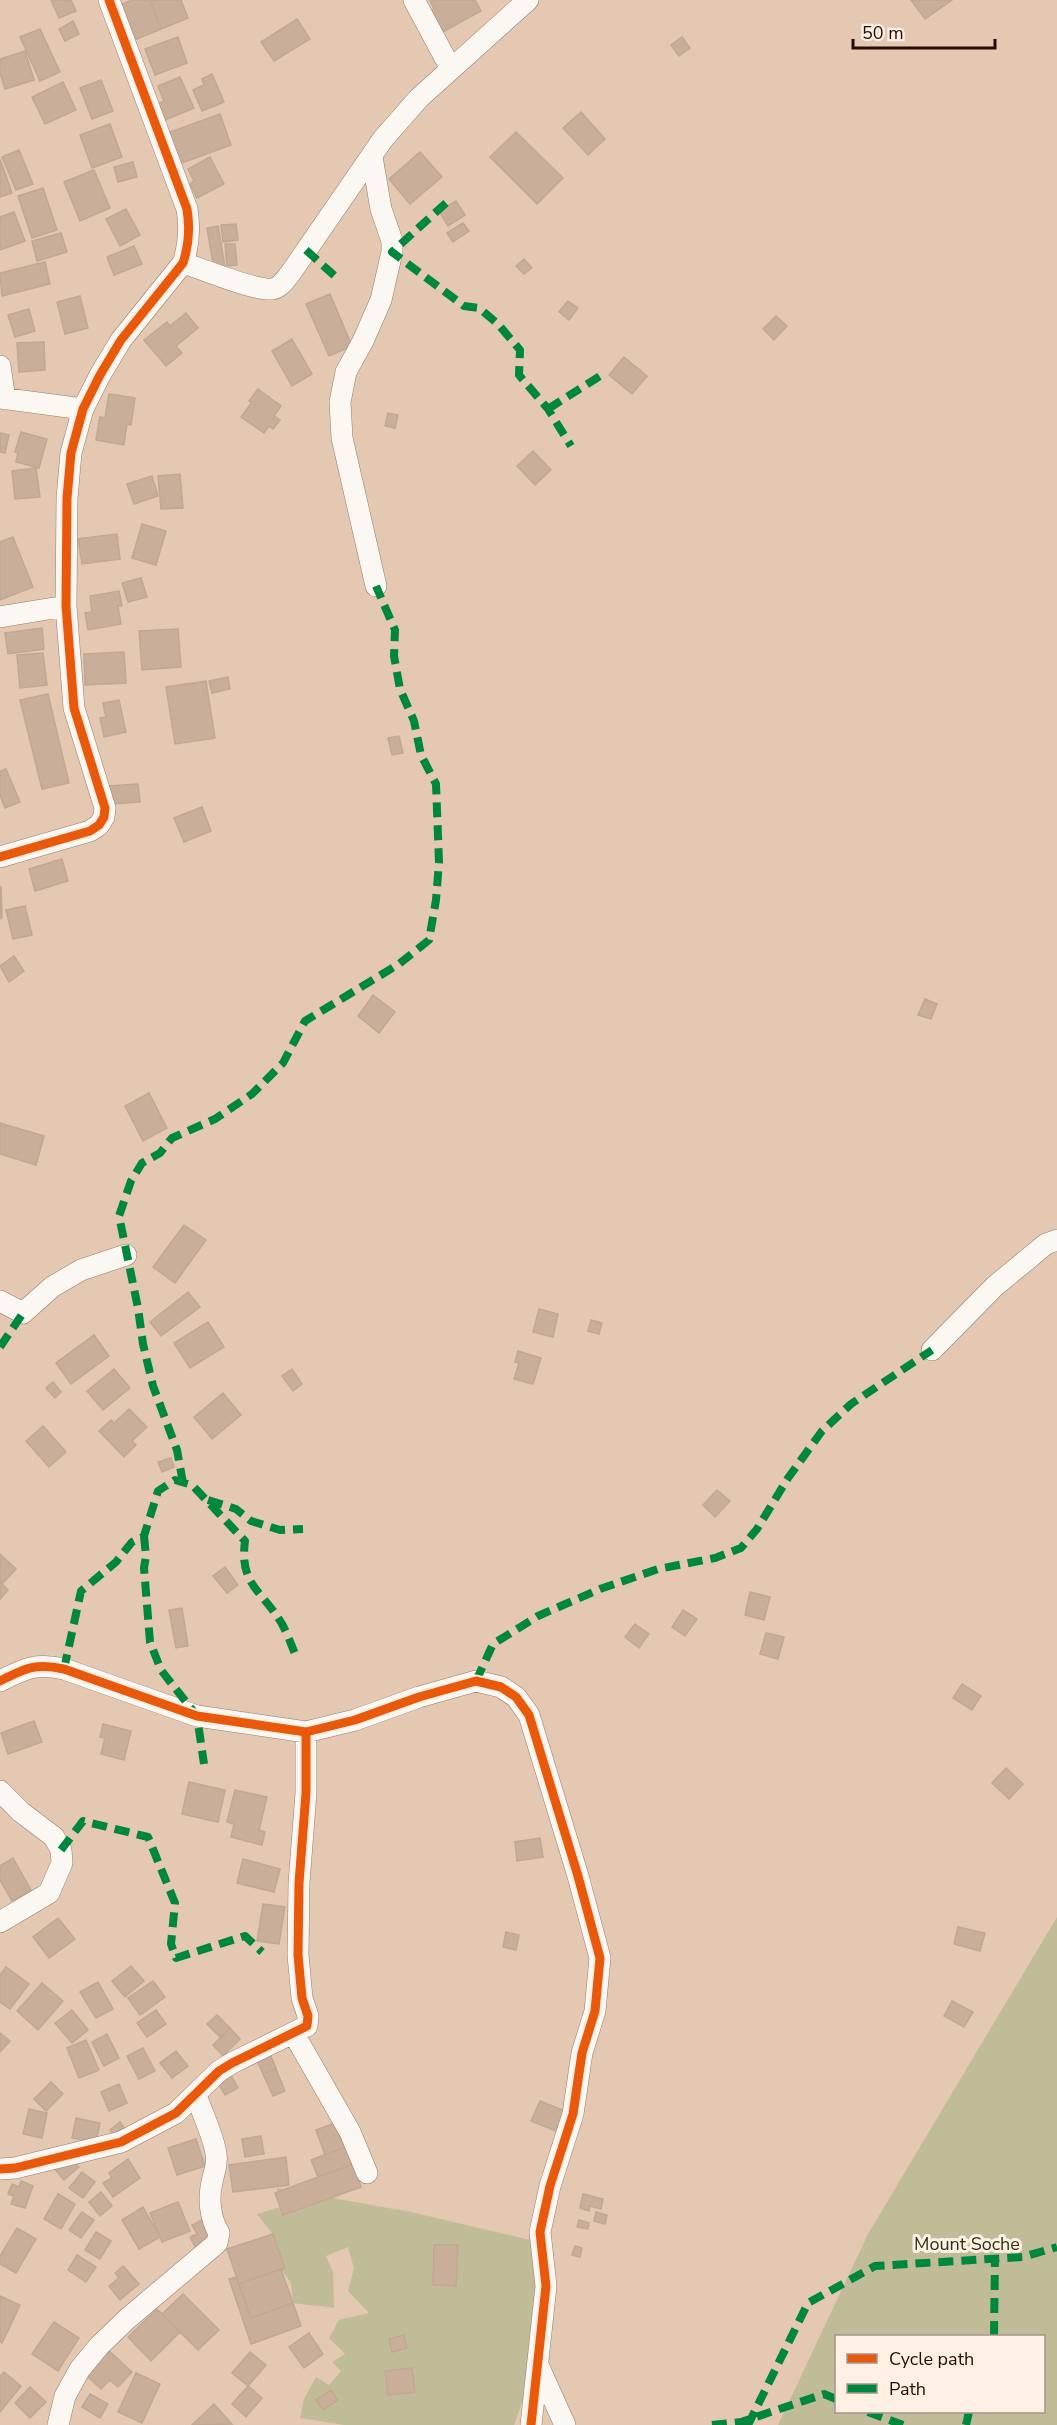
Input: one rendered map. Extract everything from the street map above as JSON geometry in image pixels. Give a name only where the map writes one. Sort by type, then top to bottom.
[{"type":"street","points":[[0,857],[90,831],[104,818],[103,800],[74,708],[66,606],[67,498],[71,453],[83,409],[121,340],[183,262],[187,250],[189,223],[187,209],[109,0]]},
{"type":"street","points":[[414,0],[451,69]]},
{"type":"street","points":[[183,262],[260,288],[274,289],[290,274],[383,139],[419,98],[528,0]]},
{"type":"street","points":[[372,157],[381,209],[392,241],[392,252],[381,300],[346,372],[340,402],[342,438],[376,586]]},
{"type":"street","points":[[0,366],[2,399],[83,409]]},
{"type":"street","points":[[0,617],[66,606]]},
{"type":"street","points":[[932,1350],[995,1286],[1046,1245],[1057,1240]]},
{"type":"street","points":[[0,1301],[22,1313],[51,1287],[81,1270],[126,1255]]},
{"type":"street","points":[[0,1681],[28,1668],[45,1665],[64,1669],[197,1716],[306,1732],[355,1720],[419,1697],[476,1681],[501,1687],[509,1692],[516,1697],[529,1715],[578,1876],[600,1958],[595,2011],[582,2053],[573,2115],[550,2186],[540,2232],[546,2286],[531,2425]]},
{"type":"street","points":[[0,2169],[15,2168],[121,2142],[176,2113],[196,2096],[219,2071],[307,2026],[308,2016],[302,1998],[298,1955],[299,1884],[306,1793],[306,1732]]},
{"type":"street","points":[[0,1791],[21,1812],[54,1837],[61,1850],[62,1863],[49,1893],[0,1922]]},
{"type":"street","points":[[294,2034],[350,2132],[367,2173]]},
{"type":"street","points":[[58,2425],[65,2396],[80,2369],[99,2346],[127,2319],[217,2243],[219,2232],[212,2222],[210,2203],[212,2182],[217,2166],[216,2150],[196,2096]]},
{"type":"street","points":[[538,2365],[565,2425]]},
{"type":"green space","name":"Mount Soche","points":[[1057,1917],[1057,2425],[778,2425],[868,2234]]},
{"type":"green space","points":[[277,2188],[411,2212],[552,2245],[540,2378],[523,2400],[514,2425],[344,2425],[300,2418],[304,2399],[316,2377],[329,2385],[341,2371],[332,2362],[345,2354],[329,2338],[339,2320],[369,2313],[348,2291],[354,2268],[348,2247],[326,2256],[333,2272],[334,2308],[293,2303],[291,2283],[281,2269],[285,2268],[273,2234],[257,2214],[280,2207]]},
{"type":"building","points":[[51,0],[71,0],[76,11],[59,18]]},
{"type":"building","points":[[132,0],[150,0],[161,29],[132,41],[118,6]]},
{"type":"building","points":[[150,0],[181,0],[188,18],[161,29]]},
{"type":"building","points":[[430,0],[475,0],[481,11],[441,33],[429,12],[434,9]]},
{"type":"building","points":[[911,0],[952,0],[925,19]]},
{"type":"building","points":[[297,19],[310,39],[274,61],[261,42]]},
{"type":"building","points":[[73,21],[79,34],[65,41],[59,29]]},
{"type":"building","points":[[40,29],[60,72],[40,81],[20,37]]},
{"type":"building","points":[[178,37],[187,63],[155,75],[145,49]]},
{"type":"building","points":[[682,37],[690,48],[679,56],[671,45]]},
{"type":"building","points":[[25,51],[34,80],[5,89],[0,73],[0,59]]},
{"type":"building","points":[[212,74],[224,102],[202,111],[193,90],[204,85],[202,79]]},
{"type":"building","points":[[180,77],[194,108],[165,120],[158,104],[164,101],[158,86]]},
{"type":"building","points":[[101,80],[113,111],[92,119],[80,88]]},
{"type":"building","points":[[63,82],[76,110],[45,124],[32,97]]},
{"type":"building","points":[[581,112],[605,139],[588,155],[563,128]]},
{"type":"building","points":[[220,114],[231,145],[176,165],[165,134]]},
{"type":"building","points":[[110,124],[122,157],[92,168],[80,135]]},
{"type":"building","points":[[516,132],[563,178],[537,204],[490,157]]},
{"type":"building","points":[[19,150],[33,184],[16,190],[2,157]]},
{"type":"building","points":[[420,152],[442,177],[410,204],[389,179]]},
{"type":"building","points":[[210,157],[224,184],[197,198],[190,184],[194,181],[188,169]]},
{"type":"building","points":[[0,159],[12,193],[0,197]]},
{"type":"building","points":[[133,162],[137,177],[118,182],[114,167]]},
{"type":"building","points":[[94,170],[110,208],[80,221],[64,182]]},
{"type":"building","points":[[43,188],[57,230],[32,238],[18,196]]},
{"type":"building","points":[[456,201],[465,215],[448,226],[439,211]]},
{"type":"building","points":[[126,209],[140,235],[120,246],[106,219]]},
{"type":"building","points":[[14,212],[25,241],[0,250],[0,217]]},
{"type":"building","points":[[463,223],[469,231],[453,242],[447,233]]},
{"type":"building","points":[[236,224],[238,240],[223,242],[221,225]]},
{"type":"building","points":[[218,226],[225,267],[214,269],[207,228]]},
{"type":"building","points":[[61,233],[67,252],[37,261],[32,241]]},
{"type":"building","points":[[225,244],[235,244],[237,265],[227,266]]},
{"type":"building","points":[[134,246],[142,264],[114,275],[107,257]]},
{"type":"building","points":[[524,259],[532,268],[524,274],[516,266]]},
{"type":"building","points":[[45,262],[50,284],[2,296],[0,273]]},
{"type":"building","points":[[330,294],[352,346],[329,356],[306,304]]},
{"type":"building","points":[[80,296],[88,328],[65,334],[57,302]]},
{"type":"building","points":[[568,301],[578,308],[569,320],[559,312]]},
{"type":"building","points":[[29,309],[35,331],[15,337],[8,315]]},
{"type":"building","points":[[186,313],[198,328],[176,346],[182,353],[166,366],[144,340],[167,322],[170,326]]},
{"type":"building","points":[[776,316],[787,326],[774,340],[763,329]]},
{"type":"building","points":[[292,339],[312,374],[292,386],[272,351]]},
{"type":"building","points":[[44,342],[45,370],[19,372],[17,343]]},
{"type":"building","points":[[624,357],[647,376],[632,394],[609,375]]},
{"type":"building","points":[[258,389],[281,406],[274,416],[280,420],[273,429],[269,426],[264,433],[241,417]]},
{"type":"building","points":[[109,394],[135,398],[131,425],[127,424],[124,445],[96,440],[100,417],[105,418]]},
{"type":"building","points":[[388,413],[398,415],[395,428],[385,426]]},
{"type":"building","points":[[21,432],[47,439],[39,468],[16,462],[18,453],[15,452]]},
{"type":"building","points":[[0,433],[9,435],[5,453],[0,452]]},
{"type":"building","points":[[533,451],[551,470],[535,485],[517,466]]},
{"type":"building","points":[[36,468],[40,497],[15,499],[12,471]]},
{"type":"building","points":[[180,474],[183,508],[161,509],[158,476]]},
{"type":"building","points":[[152,476],[158,496],[134,504],[127,484]]},
{"type":"building","points":[[142,524],[166,531],[156,565],[132,558]]},
{"type":"building","points":[[117,534],[120,559],[82,564],[78,539]]},
{"type":"building","points":[[13,537],[33,587],[0,600],[0,542]]},
{"type":"building","points":[[141,578],[147,597],[128,602],[122,583]]},
{"type":"building","points":[[119,591],[122,606],[118,606],[121,624],[88,630],[85,613],[92,612],[90,596]]},
{"type":"building","points":[[42,628],[44,649],[8,654],[5,633]]},
{"type":"building","points":[[178,629],[181,667],[142,670],[139,631]]},
{"type":"building","points":[[124,652],[126,683],[85,685],[84,654]]},
{"type":"building","points":[[43,653],[47,685],[20,688],[17,655]]},
{"type":"building","points":[[228,677],[230,689],[212,693],[209,681]]},
{"type":"building","points":[[206,681],[215,738],[175,744],[166,687]]},
{"type":"building","points":[[48,694],[69,783],[42,789],[20,700]]},
{"type":"building","points":[[119,700],[126,732],[104,737],[100,718],[106,717],[103,703]]},
{"type":"building","points":[[399,736],[403,753],[392,755],[388,738]]},
{"type":"building","points":[[6,769],[20,802],[5,808],[0,795],[0,771]]},
{"type":"building","points":[[138,784],[140,802],[110,804],[108,786]]},
{"type":"building","points":[[202,807],[211,831],[184,842],[174,818]]},
{"type":"building","points":[[62,859],[68,881],[35,891],[29,869]]},
{"type":"building","points":[[0,888],[2,918],[0,919]]},
{"type":"building","points":[[25,906],[32,935],[13,939],[6,910]]},
{"type":"building","points":[[14,956],[24,971],[9,982],[0,966]]},
{"type":"building","points":[[373,995],[395,1012],[379,1033],[358,1016]]},
{"type":"building","points":[[925,999],[937,1004],[931,1019],[918,1015]]},
{"type":"building","points":[[149,1093],[167,1128],[143,1141],[125,1106]]},
{"type":"building","points":[[0,1123],[44,1136],[36,1165],[0,1154]]},
{"type":"building","points":[[184,1225],[206,1240],[175,1283],[153,1267]]},
{"type":"building","points":[[188,1292],[200,1307],[161,1336],[150,1322]]},
{"type":"building","points":[[539,1309],[558,1314],[553,1337],[533,1332]]},
{"type":"building","points":[[591,1320],[602,1323],[599,1334],[588,1331]]},
{"type":"building","points":[[208,1322],[224,1347],[190,1368],[174,1343]]},
{"type":"building","points":[[94,1335],[109,1356],[71,1384],[56,1363]]},
{"type":"building","points":[[518,1351],[541,1358],[533,1384],[514,1379],[519,1363],[515,1362]]},
{"type":"building","points":[[114,1369],[130,1388],[103,1410],[87,1391]]},
{"type":"building","points":[[292,1369],[302,1384],[293,1391],[282,1376]]},
{"type":"building","points":[[53,1382],[61,1392],[55,1398],[46,1388]]},
{"type":"building","points":[[223,1393],[241,1415],[212,1439],[194,1417]]},
{"type":"building","points":[[129,1409],[147,1427],[132,1441],[136,1445],[124,1457],[99,1431],[111,1420],[114,1423]]},
{"type":"building","points":[[43,1426],[66,1452],[49,1467],[26,1441]]},
{"type":"building","points":[[171,1458],[174,1467],[162,1472],[158,1462]]},
{"type":"building","points":[[717,1490],[730,1501],[715,1517],[703,1505]]},
{"type":"building","points":[[0,1554],[16,1569],[2,1584],[8,1590],[0,1599]]},
{"type":"building","points":[[225,1567],[238,1585],[227,1593],[213,1576]]},
{"type":"building","points":[[750,1592],[770,1597],[764,1620],[745,1615]]},
{"type":"building","points":[[182,1608],[188,1646],[176,1648],[169,1610]]},
{"type":"building","points":[[683,1610],[697,1619],[685,1636],[672,1627]]},
{"type":"building","points":[[635,1624],[649,1634],[639,1648],[625,1637]]},
{"type":"building","points":[[766,1633],[784,1637],[778,1659],[760,1654]]},
{"type":"building","points":[[962,1684],[981,1696],[972,1710],[953,1698]]},
{"type":"building","points":[[34,1721],[42,1742],[8,1754],[1,1733]]},
{"type":"building","points":[[103,1724],[131,1731],[124,1760],[101,1754],[105,1738],[100,1737]]},
{"type":"building","points":[[1006,1768],[1023,1784],[1009,1799],[992,1783]]},
{"type":"building","points":[[189,1782],[225,1790],[218,1822],[182,1814]]},
{"type":"building","points":[[235,1790],[267,1797],[259,1830],[265,1832],[262,1845],[231,1837],[234,1824],[227,1822]]},
{"type":"building","points":[[540,1838],[543,1857],[517,1861],[515,1842]]},
{"type":"building","points":[[13,1858],[31,1890],[12,1901],[0,1880],[0,1866]]},
{"type":"building","points":[[243,1859],[280,1869],[274,1892],[237,1883]]},
{"type":"building","points":[[263,1904],[285,1907],[279,1944],[257,1941]]},
{"type":"building","points":[[58,1918],[75,1939],[49,1958],[33,1937]]},
{"type":"building","points":[[958,1927],[985,1933],[980,1951],[954,1944]]},
{"type":"building","points":[[506,1932],[519,1935],[516,1950],[503,1947]]},
{"type":"building","points":[[131,1966],[144,1981],[125,1997],[112,1981]]},
{"type":"building","points":[[6,1967],[29,1984],[10,2009],[0,2002],[0,1975]]},
{"type":"building","points":[[153,1981],[165,1997],[140,2015],[128,1998]]},
{"type":"building","points":[[98,1982],[113,2009],[96,2018],[80,1992]]},
{"type":"building","points":[[42,1983],[63,2001],[38,2030],[17,2011]]},
{"type":"building","points":[[952,2001],[973,2012],[964,2027],[944,2016]]},
{"type":"building","points":[[72,2010],[88,2030],[72,2043],[55,2023]]},
{"type":"building","points":[[156,2010],[166,2024],[147,2037],[137,2023]]},
{"type":"building","points":[[217,2015],[230,2028],[221,2038],[207,2024]]},
{"type":"building","points":[[230,2028],[240,2039],[223,2056],[213,2045]]},
{"type":"building","points":[[0,2033],[10,2041],[0,2052]]},
{"type":"building","points":[[107,2034],[119,2058],[104,2066],[92,2042]]},
{"type":"building","points":[[86,2040],[99,2070],[79,2078],[67,2048]]},
{"type":"building","points":[[143,2048],[155,2071],[139,2079],[127,2056]]},
{"type":"building","points":[[176,2051],[188,2066],[172,2078],[160,2063]]},
{"type":"building","points":[[270,2054],[276,2068],[263,2074],[257,2060]]},
{"type":"building","points":[[276,2069],[285,2091],[273,2096],[263,2074]]},
{"type":"building","points":[[231,2075],[238,2088],[225,2095],[218,2083]]},
{"type":"building","points":[[51,2082],[63,2094],[46,2111],[34,2099]]},
{"type":"building","points":[[119,2084],[127,2103],[109,2111],[101,2092]]},
{"type":"building","points":[[540,2101],[565,2111],[556,2131],[531,2121]]},
{"type":"building","points":[[29,2109],[47,2113],[42,2138],[23,2134]]},
{"type":"building","points":[[76,2118],[100,2123],[96,2142],[72,2138]]},
{"type":"building","points":[[120,2122],[126,2131],[115,2138],[110,2130]]},
{"type":"building","points":[[338,2122],[346,2147],[325,2155],[316,2130]]},
{"type":"building","points":[[261,2136],[264,2154],[245,2157],[242,2139]]},
{"type":"building","points":[[196,2139],[205,2166],[177,2175],[168,2148]]},
{"type":"building","points":[[346,2147],[353,2164],[318,2177],[311,2160]]},
{"type":"building","points":[[68,2155],[79,2167],[64,2180],[54,2168]]},
{"type":"building","points":[[286,2157],[289,2185],[233,2192],[229,2165]]},
{"type":"building","points":[[128,2159],[140,2178],[113,2197],[103,2183],[112,2178],[109,2173]]},
{"type":"building","points":[[353,2164],[361,2187],[283,2215],[275,2193]]},
{"type":"building","points":[[82,2172],[95,2182],[83,2198],[69,2188]]},
{"type":"building","points":[[21,2181],[33,2186],[25,2208],[11,2204],[14,2196],[8,2194],[12,2184],[19,2187]]},
{"type":"building","points":[[101,2192],[112,2206],[100,2216],[89,2202]]},
{"type":"building","points":[[58,2194],[75,2204],[61,2229],[44,2219]]},
{"type":"building","points":[[583,2194],[603,2199],[601,2209],[590,2206],[589,2211],[580,2208]]},
{"type":"building","points":[[178,2202],[190,2231],[162,2242],[150,2213]]},
{"type":"building","points":[[143,2207],[160,2237],[139,2249],[122,2220]]},
{"type":"building","points":[[82,2212],[94,2220],[81,2238],[69,2230]]},
{"type":"building","points":[[596,2212],[607,2215],[605,2224],[594,2221]]},
{"type":"building","points":[[204,2219],[214,2237],[195,2247],[190,2237],[197,2234],[192,2225]]},
{"type":"building","points":[[579,2220],[589,2223],[588,2229],[577,2227]]},
{"type":"building","points":[[17,2228],[36,2239],[16,2273],[0,2264],[0,2256]]},
{"type":"building","points":[[96,2232],[111,2241],[100,2259],[85,2250]]},
{"type":"building","points":[[273,2234],[285,2268],[239,2284],[227,2249]]},
{"type":"building","points":[[434,2245],[458,2245],[456,2286],[433,2285]]},
{"type":"building","points":[[575,2246],[582,2248],[580,2257],[572,2255]]},
{"type":"building","points":[[77,2255],[96,2267],[86,2282],[68,2270]]},
{"type":"building","points":[[123,2266],[139,2284],[120,2300],[109,2286],[119,2278],[115,2273]]},
{"type":"building","points":[[281,2269],[293,2303],[251,2318],[239,2284]]},
{"type":"building","points":[[236,2277],[251,2318],[293,2303],[301,2326],[251,2344],[229,2279]]},
{"type":"building","points":[[183,2294],[219,2330],[198,2350],[162,2314]]},
{"type":"building","points":[[0,2296],[20,2305],[2,2343],[0,2342]]},
{"type":"building","points":[[157,2309],[180,2332],[151,2361],[128,2337]]},
{"type":"building","points":[[54,2322],[79,2338],[58,2371],[32,2354]]},
{"type":"building","points":[[309,2333],[323,2354],[304,2368],[289,2347]]},
{"type":"building","points":[[404,2335],[407,2348],[392,2352],[389,2339]]},
{"type":"building","points":[[106,2348],[132,2372],[118,2387],[110,2380],[101,2389],[87,2376],[95,2367],[92,2363]]},
{"type":"building","points":[[250,2352],[266,2365],[248,2386],[232,2373]]},
{"type":"building","points":[[412,2368],[415,2392],[388,2395],[385,2371]]},
{"type":"building","points":[[4,2372],[21,2386],[0,2412],[0,2376]]},
{"type":"building","points":[[136,2373],[160,2384],[142,2423],[118,2412]]},
{"type":"building","points":[[248,2386],[262,2398],[246,2417],[232,2404]]},
{"type":"building","points":[[30,2387],[46,2402],[30,2418],[15,2403]]},
{"type":"building","points":[[331,2390],[338,2400],[323,2410],[316,2400]]},
{"type":"building","points":[[90,2394],[108,2404],[100,2418],[82,2407]]},
{"type":"building","points":[[214,2404],[232,2424],[192,2425]]},
{"type":"marked path","points":[[446,203],[392,252],[464,306],[479,308],[498,324],[520,350],[519,375],[548,409],[571,446]]},
{"type":"marked path","points":[[306,250],[337,278]]},
{"type":"marked path","points":[[548,409],[600,376]]},
{"type":"marked path","points":[[183,1483],[177,1450],[153,1386],[119,1216],[131,1181],[142,1163],[160,1153],[172,1138],[215,1119],[252,1094],[283,1063],[305,1021],[399,964],[429,940],[436,900],[439,862],[436,784],[421,755],[414,721],[400,689],[394,656],[395,630],[376,586]]},
{"type":"marked path","points":[[0,1347],[23,1313]]},
{"type":"marked path","points":[[476,1681],[493,1644],[538,1616],[600,1589],[658,1569],[715,1558],[741,1548],[757,1529],[788,1478],[822,1431],[851,1404],[932,1350]]},
{"type":"marked path","points":[[64,1669],[81,1591],[116,1562],[132,1542],[144,1536],[158,1491],[175,1480],[192,1485],[245,1541],[245,1568],[249,1578],[282,1624],[295,1654]]},
{"type":"marked path","points":[[208,1500],[236,1509],[251,1521],[280,1530],[303,1529]]},
{"type":"marked path","points":[[144,1536],[146,1556],[144,1568],[150,1642],[161,1670],[197,1716],[204,1764]]},
{"type":"marked path","points":[[61,1850],[83,1821],[148,1837],[175,1903],[171,1944],[176,1958],[245,1936],[262,1952]]},
{"type":"marked path","points":[[748,2425],[808,2303],[875,2266],[1023,2257],[1057,2247]]},
{"type":"marked path","points":[[994,2335],[995,2258]]},
{"type":"marked path","points":[[712,2425],[741,2422],[824,2394],[835,2399]]},
{"type":"marked path","points":[[871,2413],[903,2425]]},
{"type":"marked path","points":[[966,2425],[969,2413]]},
{"type":"cycle path","points":[[0,857],[90,831],[99,825],[104,817],[105,808],[74,708],[66,606],[67,498],[71,453],[83,409],[100,375],[121,340],[183,263],[188,243],[187,209],[109,0]]},
{"type":"cycle path","points":[[0,1681],[31,1668],[54,1667],[197,1716],[306,1732],[355,1720],[419,1697],[476,1681],[501,1687],[516,1697],[529,1715],[578,1876],[600,1958],[595,2011],[582,2053],[573,2114],[550,2186],[540,2232],[546,2286],[531,2425]]},
{"type":"cycle path","points":[[0,2169],[15,2168],[121,2142],[176,2113],[219,2071],[307,2026],[308,2016],[302,1998],[298,1955],[299,1883],[306,1793],[306,1732]]}]
